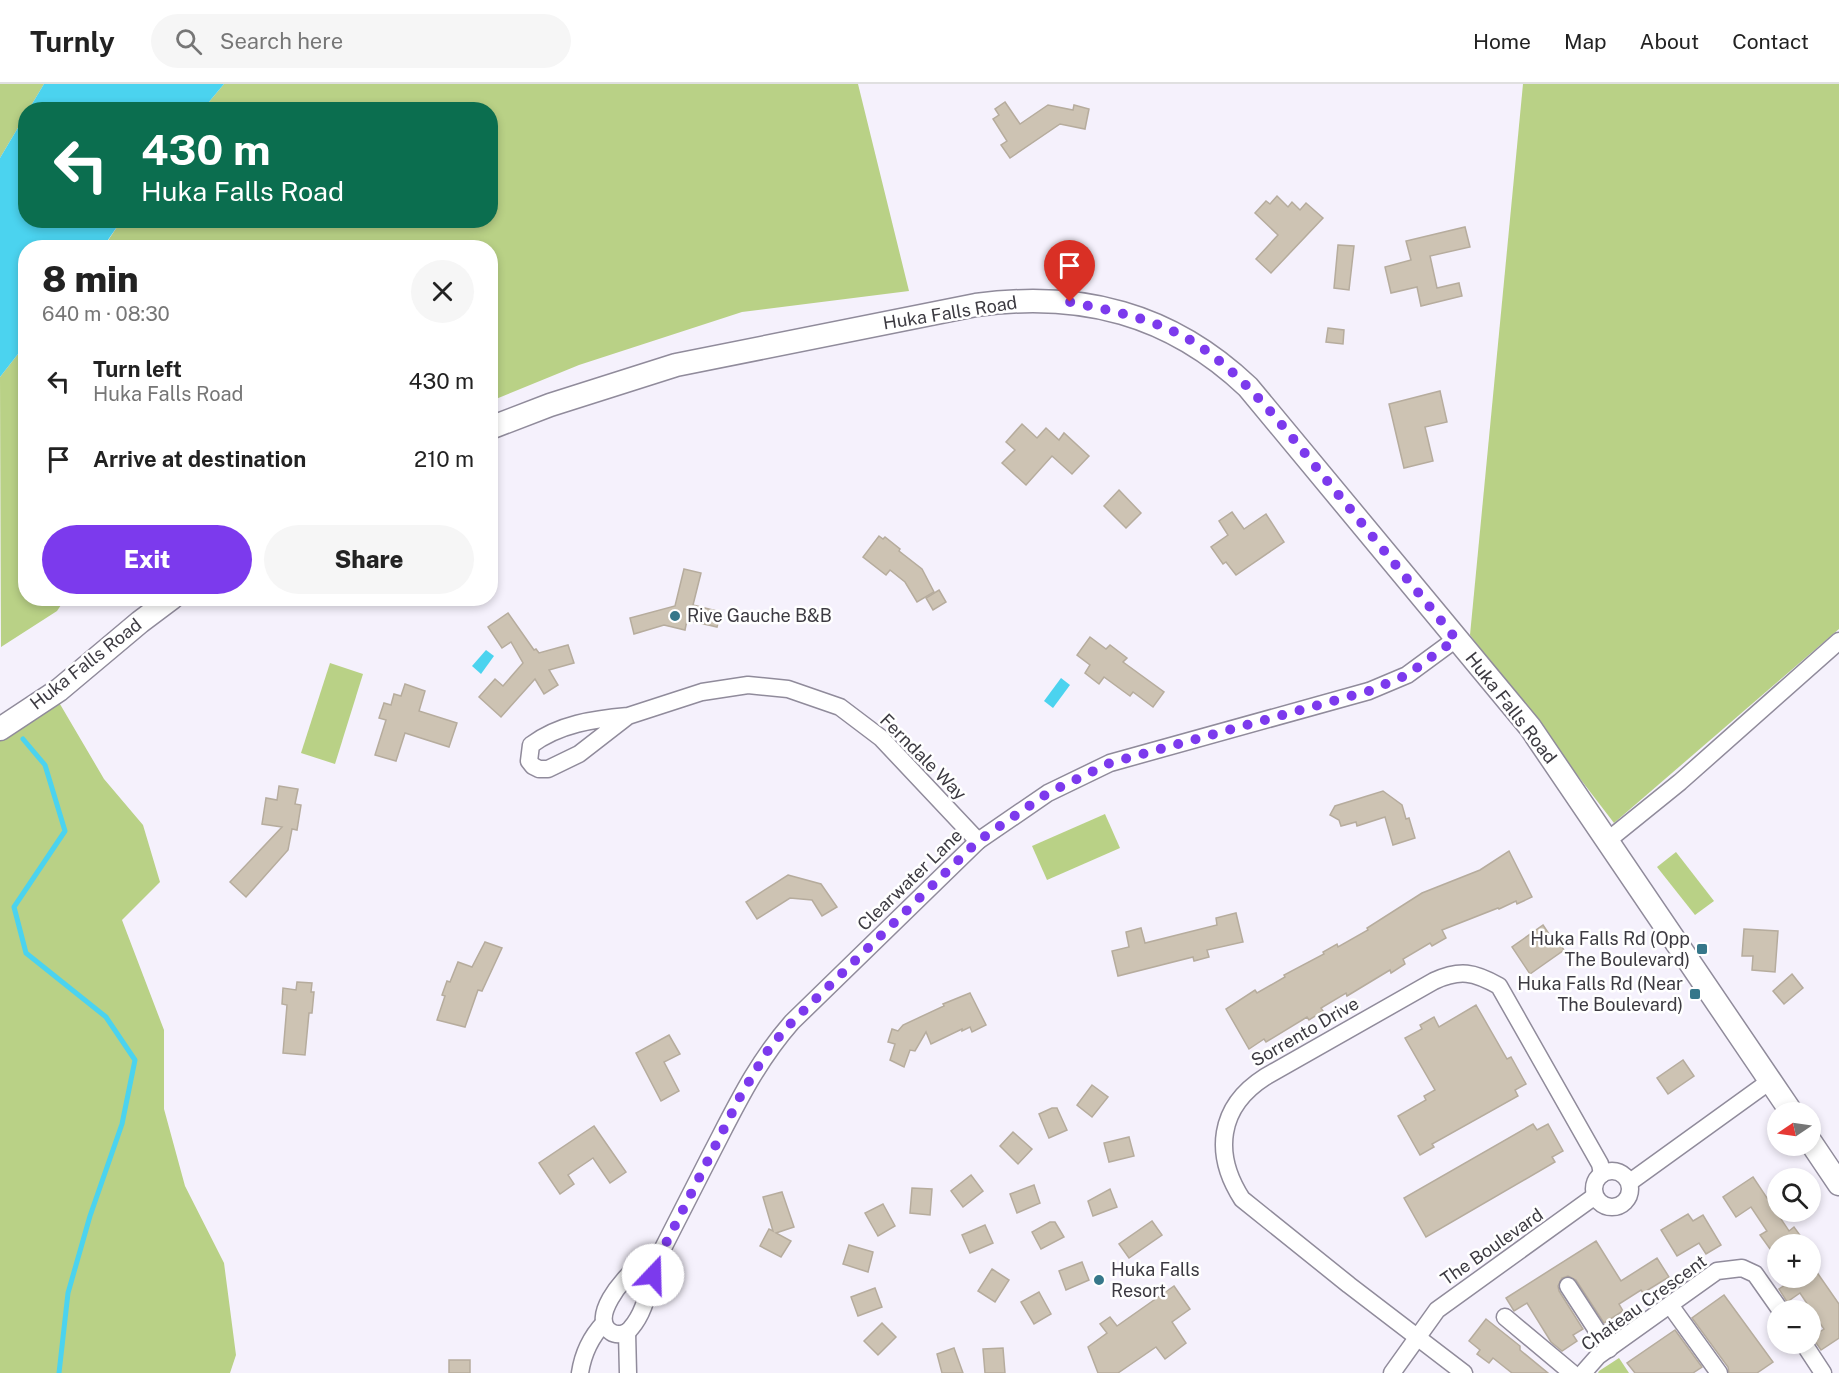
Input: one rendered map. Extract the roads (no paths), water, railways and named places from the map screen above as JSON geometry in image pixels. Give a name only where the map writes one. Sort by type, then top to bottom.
[{"type":"street","name":"Huka Falls Road","points":[[498,425],[550,405],[676,365],[976,305],[1012,300],[1070,302],[1133,316],[1170,330],[1224,364],[1248,387],[1530,727],[1784,1102]]},
{"type":"street","name":"Huka Falls Road","points":[[0,729],[59,690],[161,606]]},
{"type":"street","name":"Clearwater Lane","points":[[627,1332],[644,1308],[658,1259],[742,1093],[770,1047],[792,1022],[978,841],[1048,793],[1110,763],[1369,691],[1407,675],[1456,639]]},
{"type":"street","points":[[1606,841],[1680,782],[1839,641]]},
{"type":"street","name":"Ferndale Way","points":[[628,716],[579,754],[548,769],[539,770],[529,761],[531,745],[540,738],[586,720],[628,716],[702,692],[748,685],[788,689],[840,707],[881,738],[978,841]]},
{"type":"street","name":"Sorrento Drive","points":[[1464,1373],[1242,1199],[1233,1185],[1224,1153],[1224,1137],[1233,1109],[1241,1096],[1252,1085],[1434,981],[1448,974],[1467,973],[1499,987],[1600,1164],[1602,1173]]},
{"type":"street","points":[[1630,1182],[1770,1081]]},
{"type":"street","points":[[1820,1156],[1839,1184]]},
{"type":"street","points":[[1615,1170],[1630,1182],[1630,1195],[1622,1205],[1610,1208],[1595,1197],[1594,1184],[1602,1173],[1615,1170]]},
{"type":"street","name":"The Boulevard","points":[[1392,1373],[1437,1310],[1595,1197]]},
{"type":"street","points":[[628,1373],[627,1332],[614,1334],[607,1329],[604,1323],[606,1308],[621,1282],[637,1268],[658,1259]]},
{"type":"street","name":"Chateau Crescent","points":[[1584,1373],[1608,1348],[1717,1271],[1742,1268],[1755,1274],[1773,1300]]},
{"type":"street","points":[[1568,1286],[1608,1348]]},
{"type":"street","points":[[1670,1305],[1719,1373]]},
{"type":"street","points":[[1504,1317],[1572,1373]]},
{"type":"street","points":[[580,1373],[583,1356],[594,1334],[604,1323]]},
{"type":"street","points":[[1811,1354],[1823,1373]]},
{"type":"water","points":[[44,84],[224,84],[209,102],[33,102]]},
{"type":"water","points":[[18,128],[18,228],[116,228],[108,240],[18,240],[18,354],[0,377],[0,158]]},
{"type":"water","points":[[486,650],[494,656],[481,674],[472,666]]},
{"type":"water","points":[[1061,678],[1070,685],[1053,708],[1044,701]]},
{"type":"waterway","points":[[23,739],[45,765],[65,831],[14,907],[26,953],[106,1017],[135,1060],[122,1124],[90,1216],[68,1293],[59,1373]]},
{"type":"place","name":"Rive Gauche B&B","points":[[675,616]]},
{"type":"place","name":"Huka Falls Rd (Opp The Boulevard)","points":[[1702,949]]},
{"type":"place","name":"Huka Falls Rd (Near The Boulevard)","points":[[1695,994]]},
{"type":"place","name":"Huka Falls Resort","points":[[1099,1280]]}]
